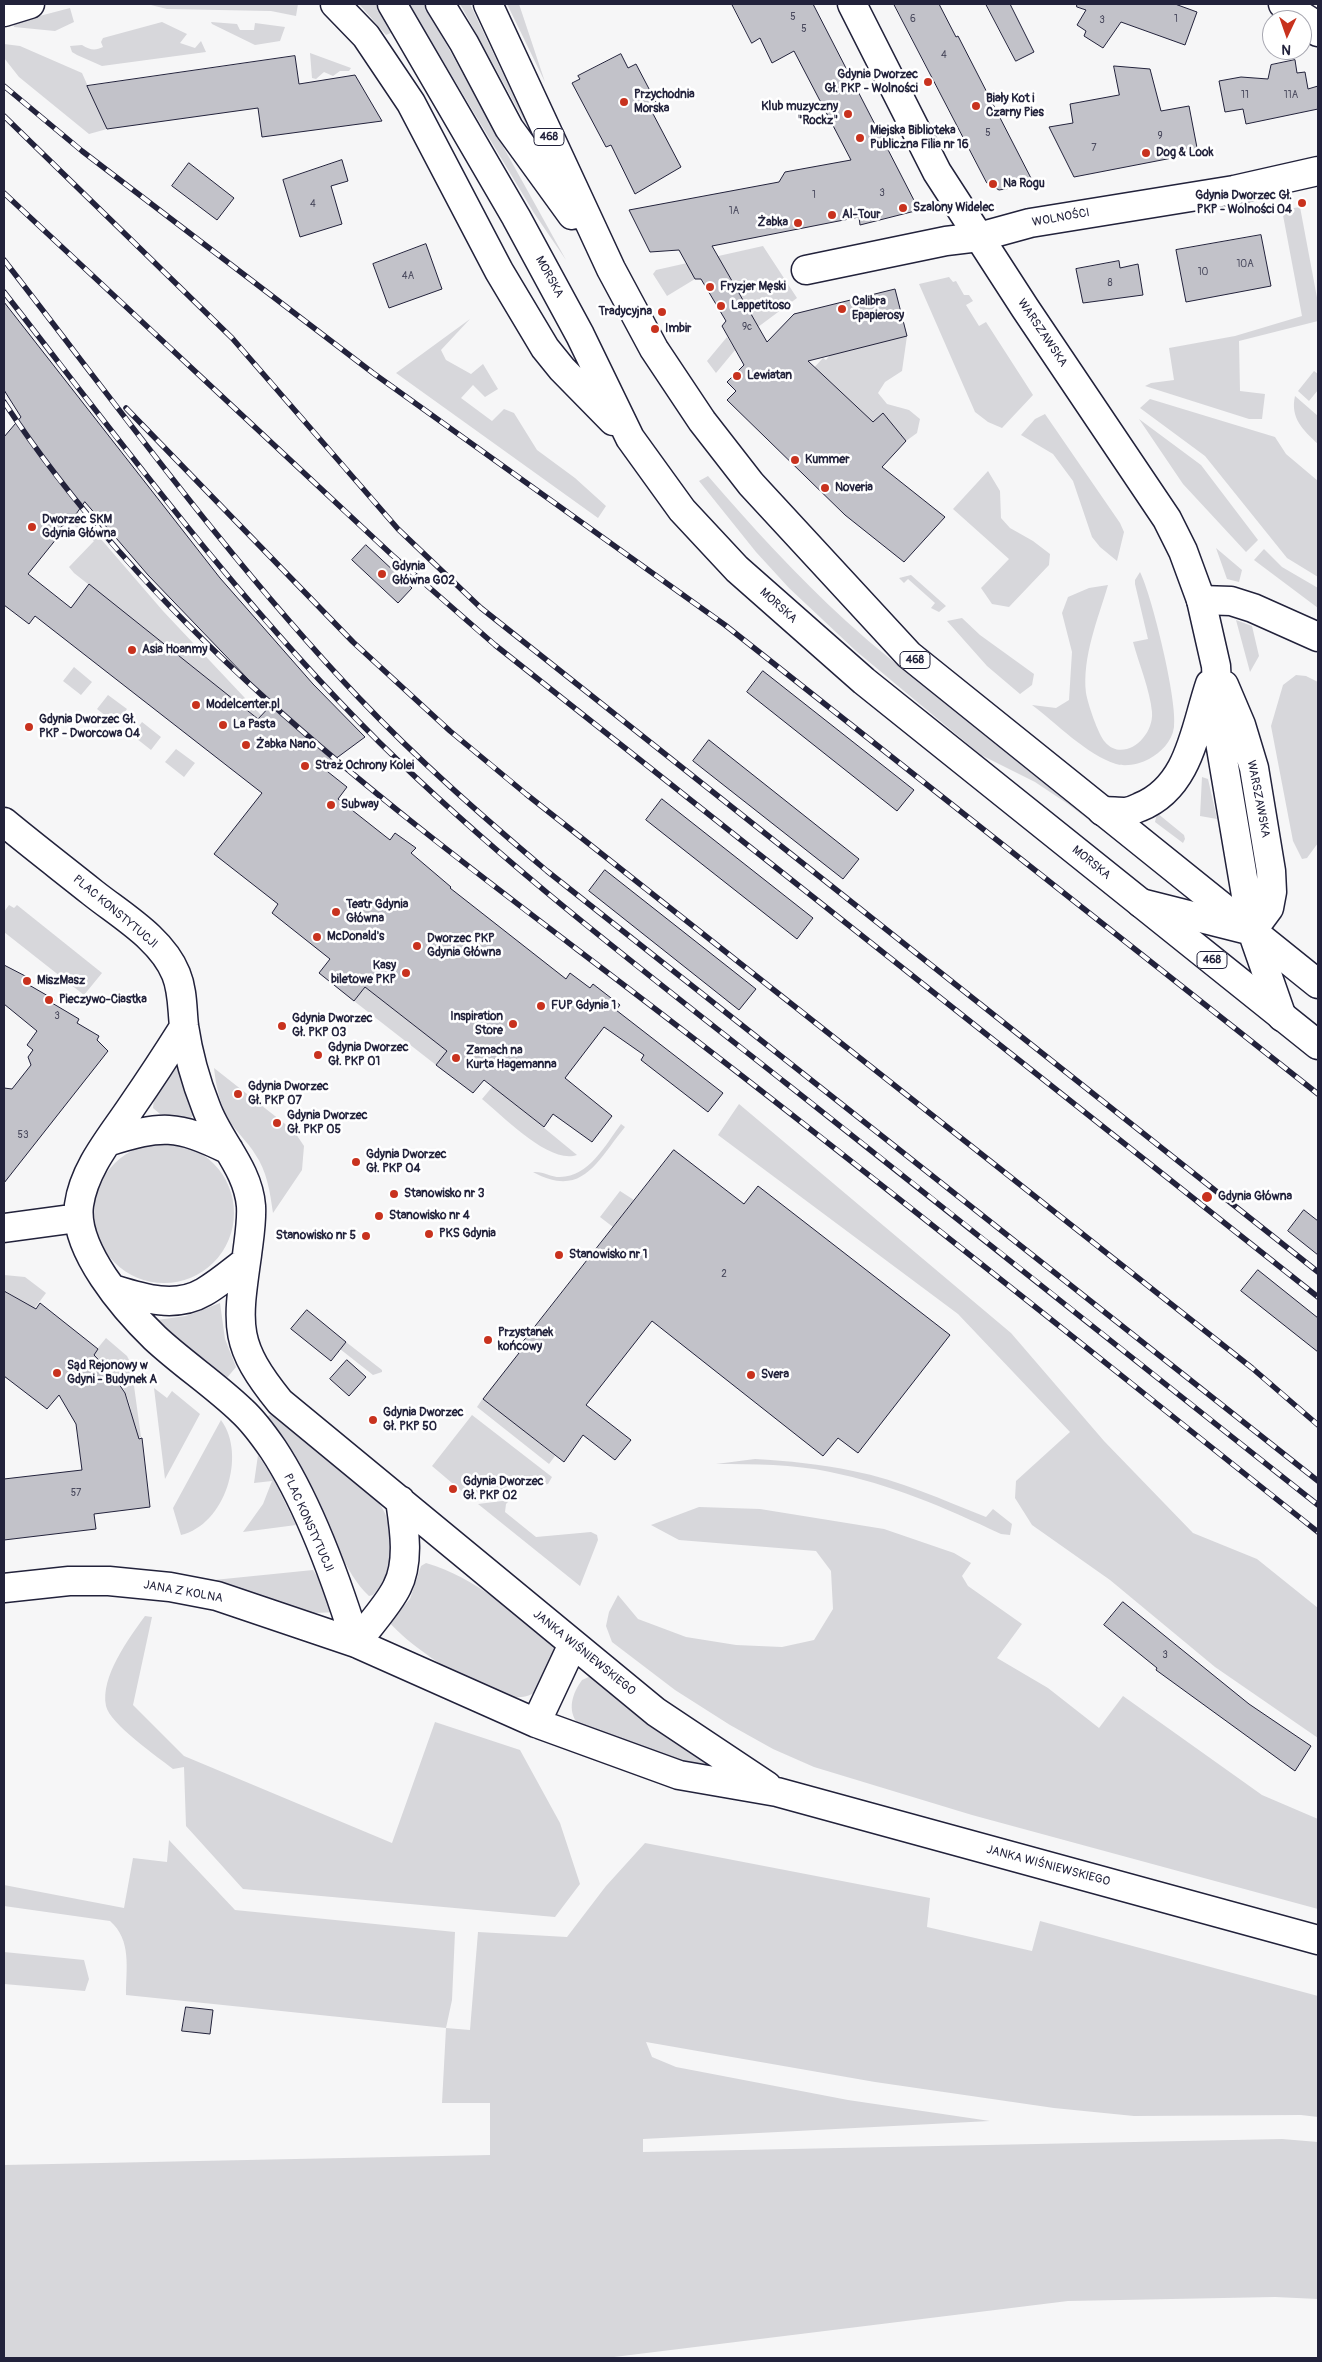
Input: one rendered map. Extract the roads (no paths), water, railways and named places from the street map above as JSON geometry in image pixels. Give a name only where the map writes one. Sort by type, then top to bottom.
[{"type":"main road","points":[[4,12],[30,4]]},
{"type":"main road","points":[[335,4],[366,36],[411,103],[494,263],[545,348],[562,369],[630,438]]},
{"type":"main road","points":[[440,4],[464,43],[509,128],[611,269]]},
{"type":"main road","name":"468","points":[[488,4],[611,269],[654,349],[702,421],[751,484],[909,656],[1318,984]]},
{"type":"main road","name":"WARSZAWSKA","points":[[852,4],[937,172],[1167,519],[1183,551],[1201,600],[1216,666],[1220,742],[1252,931],[1282,1017]]},
{"type":"main road","points":[[1283,4],[1311,22],[1318,32]]},
{"type":"main road","name":"MORSKA","points":[[398,14],[516,217],[580,335],[630,438],[682,510],[737,569],[785,614],[871,686],[1318,1045]]},
{"type":"main road","name":"WOLNOŚCI","points":[[806,270],[946,241],[979,237],[1030,222],[1234,190],[1318,171]]},
{"type":"main road","points":[[1201,600],[1231,601],[1253,608],[1318,637]]},
{"type":"main road","points":[[1102,811],[1127,812],[1154,802],[1170,786],[1186,761],[1194,743],[1203,703],[1216,666]]},
{"type":"main road","name":"PLAC KONSTYTUCJI","points":[[4,822],[156,944],[175,972],[181,988],[184,1028],[200,1090],[209,1115],[246,1183],[251,1203],[252,1218],[240,1294],[240,1322],[243,1342],[251,1364],[280,1402],[400,1500]]},
{"type":"main road","points":[[1141,903],[1252,931]]},
{"type":"main road","name":"PLAC KONSTYTUCJI","points":[[184,1028],[107,1142],[83,1185],[78,1218],[81,1236],[93,1261],[113,1289],[155,1338],[244,1412],[274,1450],[307,1514],[344,1604],[356,1643]]},
{"type":"main road","points":[[107,1142],[150,1130],[165,1128],[195,1134],[229,1150]]},
{"type":"main road","points":[[4,1228],[78,1218]]},
{"type":"main road","points":[[113,1289],[158,1301],[182,1300],[203,1293],[246,1262]]},
{"type":"main road","points":[[356,1643],[397,1588],[404,1563],[404,1522],[400,1500]]},
{"type":"main road","name":"JANKA WIŚNIEWSKIEGO","points":[[400,1500],[656,1712],[777,1792]]},
{"type":"main road","name":"JANA Z KOLNA","points":[[4,1588],[79,1581],[108,1581],[170,1587],[217,1596],[356,1643]]},
{"type":"main road","name":"JANKA WIŚNIEWSKIEGO","points":[[356,1643],[536,1723],[679,1775],[777,1792],[1318,1940]]},
{"type":"main road","points":[[536,1723],[573,1644]]},
{"type":"railway","points":[[4,86],[82,151],[373,373],[725,625],[1318,1094]]},
{"type":"railway","points":[[4,116],[232,338],[398,529],[481,608],[1318,1272]]},
{"type":"railway","points":[[4,193],[392,555],[495,645],[1318,1297]]},
{"type":"railway","points":[[4,260],[176,484],[265,593],[359,698],[427,765],[547,871],[1318,1481]]},
{"type":"railway","points":[[4,292],[139,466],[231,580],[328,689],[427,788],[578,919],[1318,1505]]},
{"type":"railway","points":[[4,402],[72,496],[148,583],[229,665],[315,742],[496,888],[841,1153],[1318,1532]]},
{"type":"railway","points":[[126,408],[353,642],[450,731],[526,794],[1252,1368],[1318,1425]]},
{"type":"place","name":"Gdynia Dworzec Gł. PKP - Wolności","points":[[928,82]]},
{"type":"place","name":"Przychodnia Morska","points":[[624,102]]},
{"type":"place","name":"Biały Kot i Czarny Pies","points":[[976,106]]},
{"type":"place","name":"Klub muzyczny \"Rockz\"","points":[[848,114]]},
{"type":"place","name":"Miejska Biblioteka Publiczna Filia nr 16","points":[[860,138]]},
{"type":"place","name":"Dog & Look","points":[[1146,153]]},
{"type":"place","name":"Na Rogu","points":[[993,184]]},
{"type":"place","name":"Gdynia Dworzec Gł. PKP - Wolności 04","points":[[1302,203]]},
{"type":"place","name":"Szalony Widelec","points":[[903,208]]},
{"type":"place","name":"Al-Tour","points":[[832,215]]},
{"type":"place","name":"Żabka","points":[[798,223]]},
{"type":"place","name":"Fryzjer Męski","points":[[710,287]]},
{"type":"place","name":"Lappetitoso","points":[[721,306]]},
{"type":"place","name":"Calibra Epapierosy","points":[[842,309]]},
{"type":"place","name":"Tradycyjna","points":[[662,312]]},
{"type":"place","name":"Imbir","points":[[655,329]]},
{"type":"place","name":"Lewiatan","points":[[737,376]]},
{"type":"place","name":"Kummer","points":[[795,460]]},
{"type":"place","name":"Noveria","points":[[825,488]]},
{"type":"place","name":"Dworzec SKM Gdynia Główna","points":[[32,527]]},
{"type":"place","name":"Gdynia Główna GO2","points":[[382,574]]},
{"type":"place","name":"Asia Hoanmy","points":[[132,650]]},
{"type":"place","name":"Modelcenter.pl","points":[[196,705]]},
{"type":"place","name":"La Pasta","points":[[223,725]]},
{"type":"place","name":"Gdynia Dworzec Gł. PKP - Dworcowa 04","points":[[29,727]]},
{"type":"place","name":"Żabka Nano","points":[[246,745]]},
{"type":"place","name":"Straż Ochrony Kolei","points":[[305,766]]},
{"type":"place","name":"Subway","points":[[331,805]]},
{"type":"place","name":"Teatr Gdynia Główna","points":[[336,912]]},
{"type":"place","name":"McDonald's","points":[[317,937]]},
{"type":"place","name":"Dworzec PKP Gdynia Główna","points":[[417,946]]},
{"type":"place","name":"Kasy biletowe PKP","points":[[406,973]]},
{"type":"place","name":"MiszMasz","points":[[27,981]]},
{"type":"place","name":"Pieczywo-Ciastka","points":[[49,1000]]},
{"type":"place","name":"FUP Gdynia 1","points":[[541,1006]]},
{"type":"place","name":"Inspiration Store","points":[[513,1024]]},
{"type":"place","name":"Gdynia Dworzec Gł. PKP 03","points":[[282,1026]]},
{"type":"place","name":"Gdynia Dworzec Gł. PKP 01","points":[[318,1055]]},
{"type":"place","name":"Zamach na Kurta Hagemanna","points":[[456,1058]]},
{"type":"place","name":"Gdynia Dworzec Gł. PKP 07","points":[[238,1094]]},
{"type":"place","name":"Gdynia Dworzec Gł. PKP 05","points":[[277,1123]]},
{"type":"place","name":"Gdynia Dworzec Gł. PKP 04","points":[[356,1162]]},
{"type":"place","name":"Stanowisko nr 3","points":[[394,1194]]},
{"type":"place","name":"Gdynia Główna","points":[[1207,1197]]},
{"type":"place","name":"Stanowisko nr 4","points":[[379,1216]]},
{"type":"place","name":"PKS Gdynia","points":[[429,1234]]},
{"type":"place","name":"Stanowisko nr 5","points":[[366,1236]]},
{"type":"place","name":"Stanowisko nr 1","points":[[559,1255]]},
{"type":"place","name":"Przystanek końcowy","points":[[488,1340]]},
{"type":"place","name":"Sąd Rejonowy w Gdyni - Budynek A","points":[[57,1373]]},
{"type":"place","name":"Svera","points":[[751,1375]]},
{"type":"place","name":"Gdynia Dworzec Gł. PKP 50","points":[[373,1420]]},
{"type":"place","name":"Gdynia Dworzec Gł. PKP 02","points":[[453,1489]]}]
